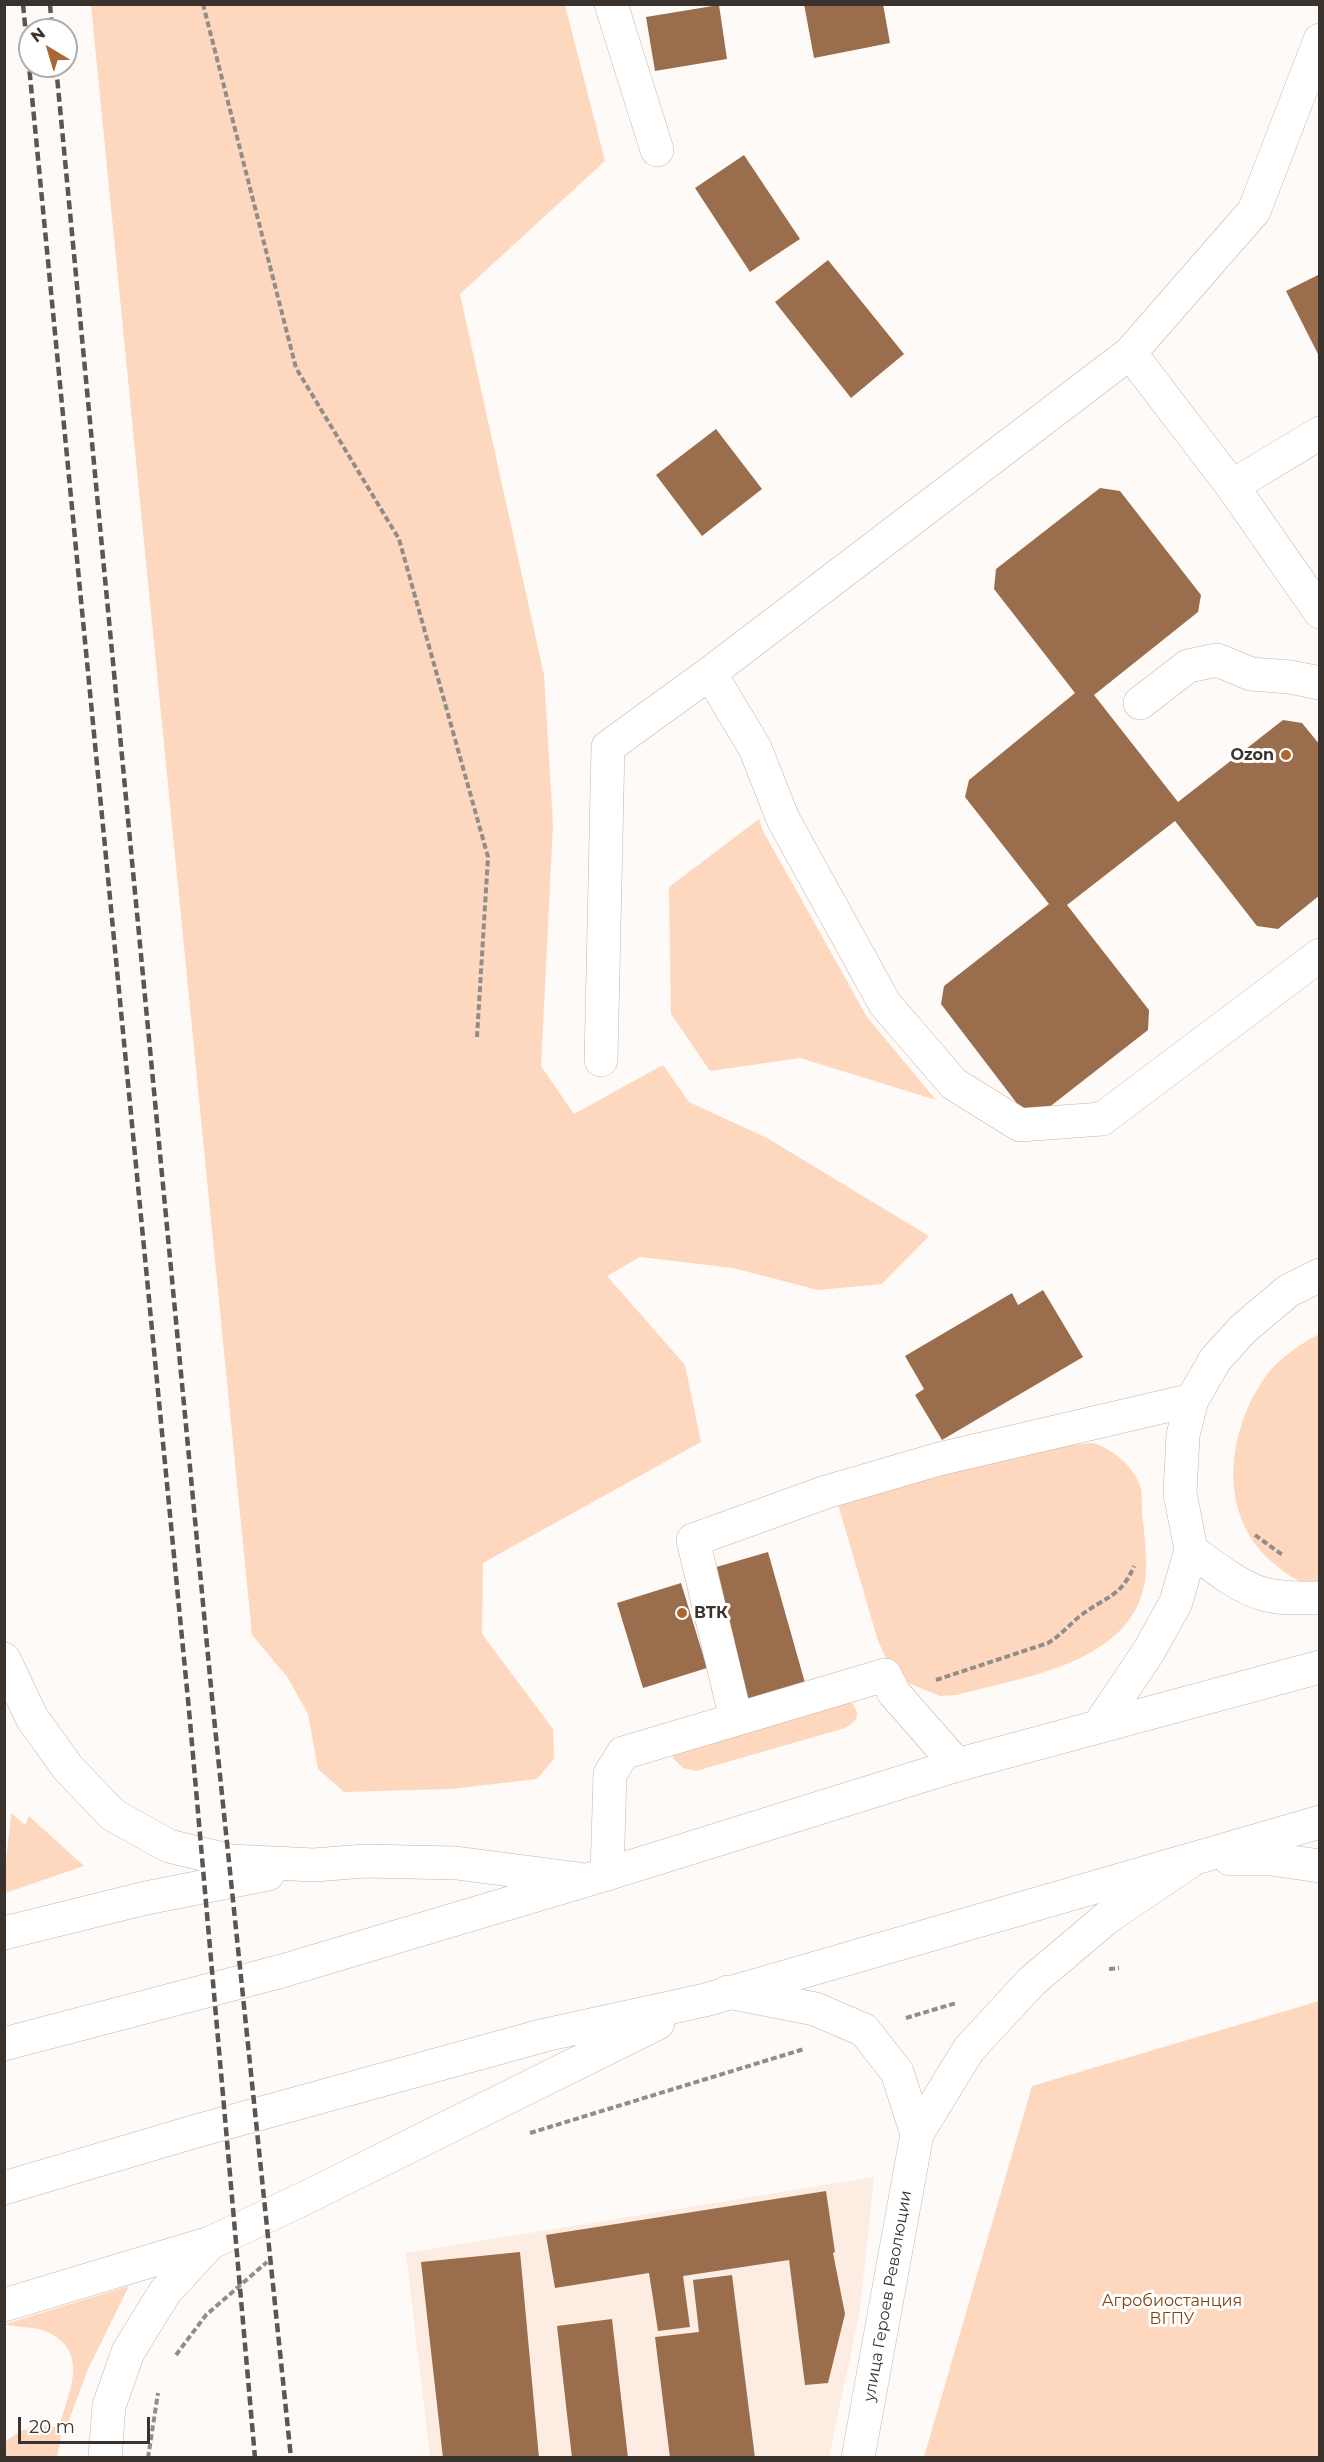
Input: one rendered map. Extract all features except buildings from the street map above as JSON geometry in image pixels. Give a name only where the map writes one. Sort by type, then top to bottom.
[{"type":"main road","points":[[611,4],[657,150]]},
{"type":"main road","points":[[601,1060],[608,747],[710,673],[1130,353],[1254,211],[1320,40]]},
{"type":"main road","points":[[1130,353],[1232,486],[1320,612]]},
{"type":"main road","points":[[1232,486],[1320,433]]},
{"type":"main road","points":[[1140,703],[1188,666],[1217,660],[1251,674],[1290,677],[1320,683]]},
{"type":"main road","points":[[710,673],[754,748],[783,819],[885,1004],[954,1084],[1020,1125],[1102,1119],[1320,955]]},
{"type":"main road","points":[[1098,1727],[1149,1651],[1176,1602],[1191,1550],[1180,1493],[1183,1435],[1192,1400],[1215,1360],[1243,1329],[1288,1292],[1320,1275]]},
{"type":"main road","points":[[736,1719],[693,1540],[826,1492],[939,1459],[1192,1400]]},
{"type":"main road","points":[[1191,1550],[1226,1575],[1263,1593],[1297,1599],[1320,1599]]},
{"type":"main road","points":[[4,1659],[32,1718],[68,1768],[112,1815],[169,1846],[231,1861],[314,1864],[365,1861],[456,1863],[597,1877]]},
{"type":"main road","points":[[4,2044],[282,1971],[597,1877],[957,1765],[1320,1667]]},
{"type":"main road","points":[[597,1877],[610,1774],[623,1753],[885,1675],[894,1693],[957,1765]]},
{"type":"main road","points":[[4,2188],[192,2132],[545,2035],[716,1996],[1320,1822]]},
{"type":"main road","points":[[917,2134],[969,2049],[1032,1981],[1109,1916],[1196,1859],[1270,1858],[1320,1866]]},
{"type":"main road","points":[[4,1933],[146,1898],[314,1864]]},
{"type":"main road","points":[[4,2305],[210,2243],[716,1996],[815,2009],[864,2030],[897,2072],[917,2134]]},
{"type":"main road","name":"улица Героев Революции","points":[[858,2457],[917,2134]]},
{"type":"main road","points":[[105,2457],[110,2406],[128,2352],[165,2292],[210,2243]]},
{"type":"path","points":[[203,4],[296,368],[399,539],[488,857],[477,1037]]},
{"type":"path","points":[[1255,1535],[1281,1555],[1291,1558]]},
{"type":"path","points":[[894,1693],[1048,1643],[1062,1634],[1086,1611],[1123,1588],[1134,1566]]},
{"type":"path","points":[[1108,1969],[1119,1968]]},
{"type":"path","points":[[529,2134],[965,2000]]},
{"type":"path","points":[[175,2357],[206,2315],[273,2257]]},
{"type":"path","points":[[148,2451],[160,2385]]},
{"type":"shaded area","points":[[874,2177],[860,2310],[829,2457],[430,2457],[406,2253]]},
{"type":"green space","points":[[91,5],[565,5],[605,161],[460,294],[544,675],[553,824],[541,1066],[574,1114],[663,1065],[689,1102],[767,1138],[929,1236],[882,1284],[818,1290],[733,1268],[640,1257],[607,1276],[685,1365],[701,1442],[483,1563],[482,1634],[553,1729],[554,1759],[537,1779],[451,1789],[344,1792],[318,1769],[308,1714],[288,1678],[252,1635]]},
{"type":"green space","points":[[759,819],[762,829],[867,1017],[936,1100],[800,1058],[710,1071],[671,1014],[669,887]]},
{"type":"green space","points":[[1319,1334],[1319,1584],[1312,1584],[1299,1581],[1288,1574],[1271,1561],[1253,1541],[1241,1519],[1235,1494],[1234,1469],[1237,1443],[1254,1395],[1279,1361]]},
{"type":"green space","points":[[1093,1443],[1122,1460],[1134,1473],[1141,1489],[1146,1572],[1136,1609],[1119,1631],[1097,1649],[1042,1673],[957,1695],[940,1696],[908,1683],[896,1672],[878,1641],[838,1504],[1027,1452]]},
{"type":"green space","points":[[851,1702],[857,1717],[845,1728],[696,1771],[683,1768],[673,1758],[672,1750]]},
{"type":"green space","points":[[11,1813],[25,1825],[29,1816],[84,1866],[5,1893]]},
{"type":"green space","name":"Агробиостанция ВГПУ","points":[[1319,2001],[1319,2457],[924,2457],[1032,2086]]},
{"type":"green space","points":[[129,2286],[88,2369],[65,2431],[60,2424],[72,2384],[73,2372],[68,2349],[59,2339],[45,2331],[5,2324]]},
{"type":"green space","points":[[42,2425],[55,2427],[61,2436],[57,2457],[5,2457],[6,2441],[20,2431]]},
{"type":"railway","points":[[23,4],[189,1710],[255,2458]]},
{"type":"railway","points":[[50,4],[51,18]]},
{"type":"railway","points":[[57,78],[213,1708],[291,2458]]},
{"type":"place","name":"Ozon","points":[[1286,755]]},
{"type":"place","name":"ВТК","points":[[682,1613]]}]
